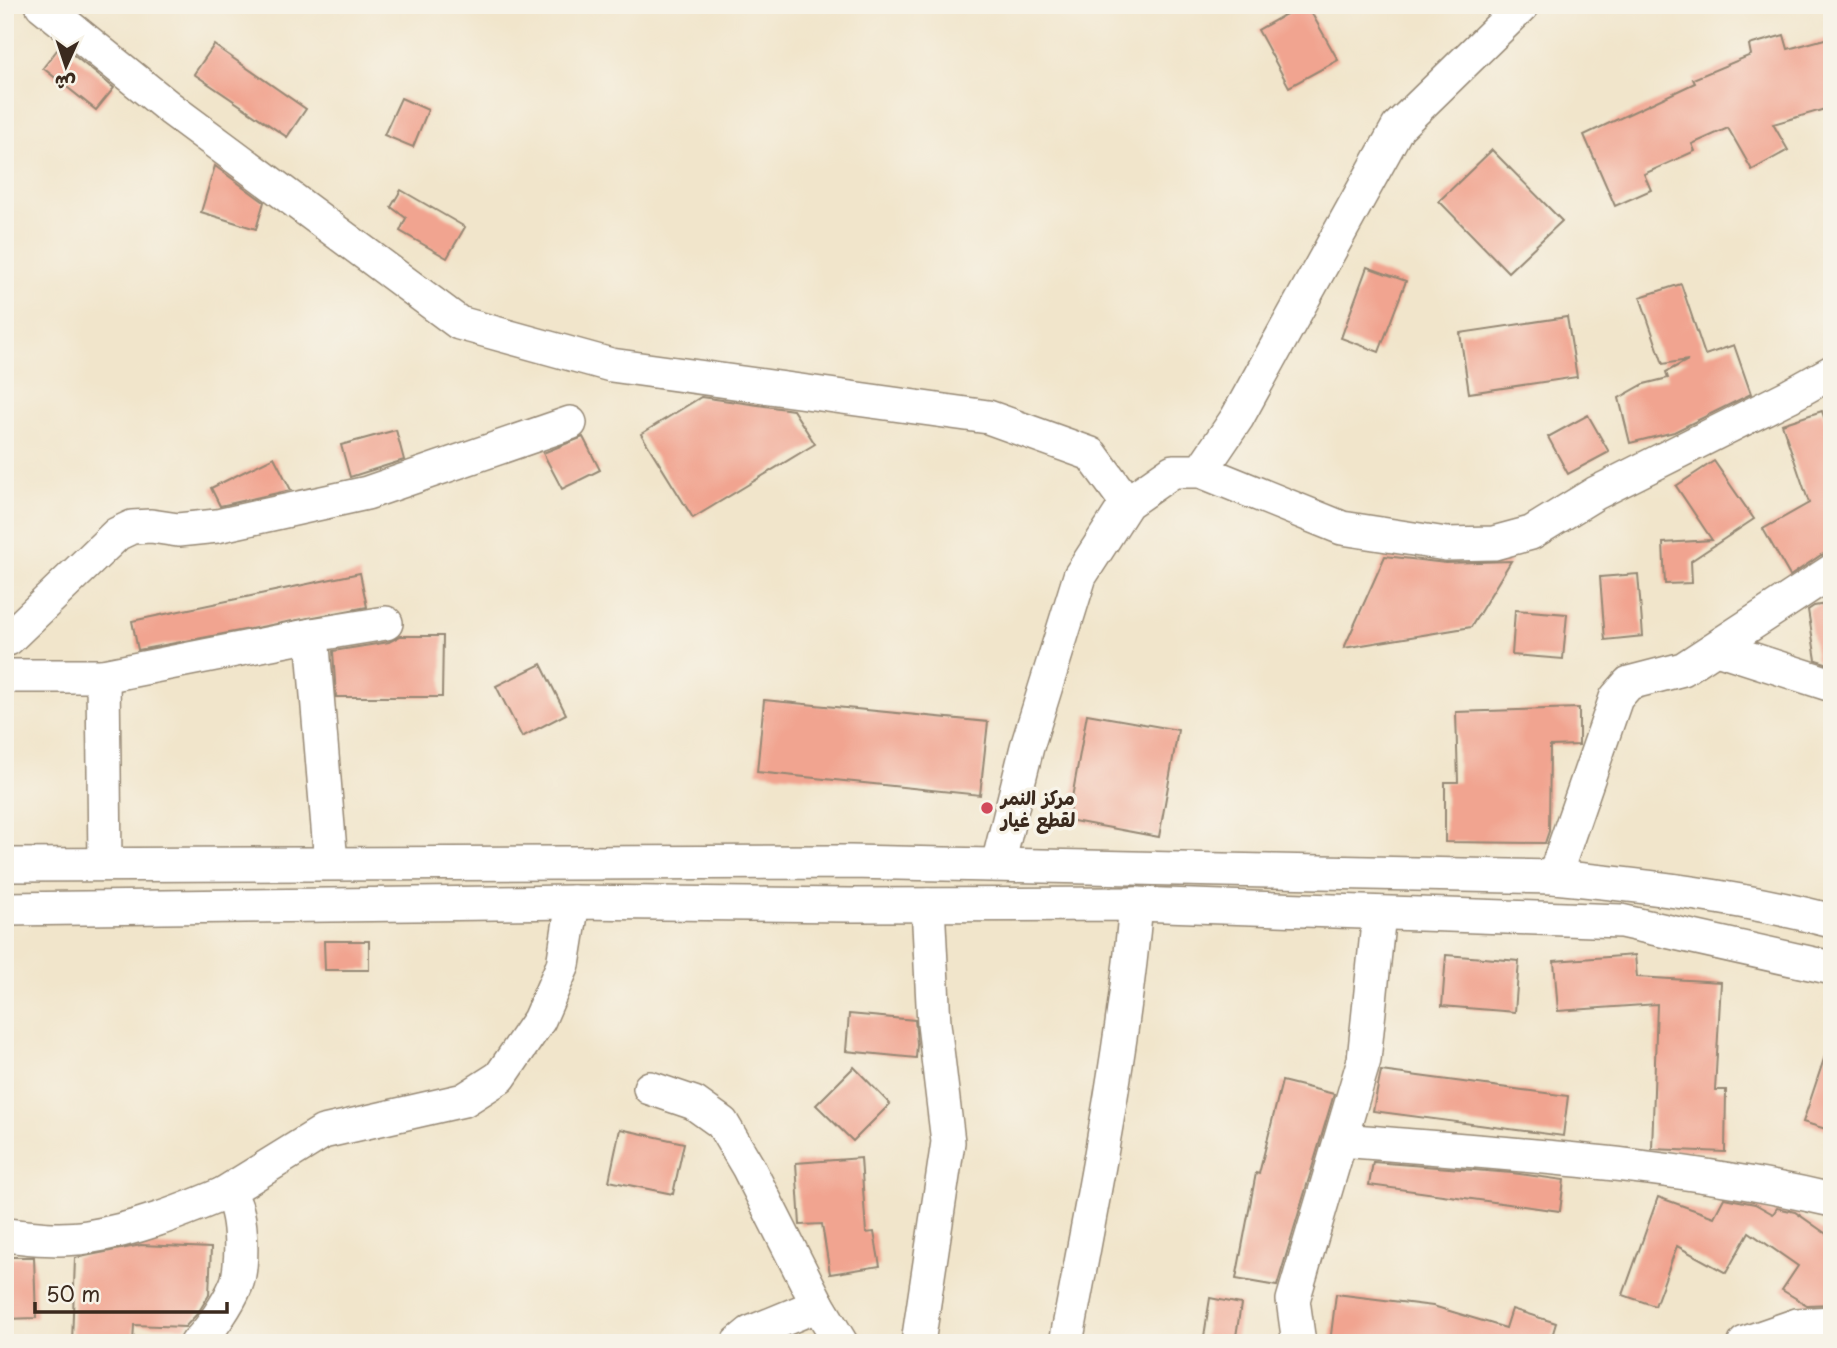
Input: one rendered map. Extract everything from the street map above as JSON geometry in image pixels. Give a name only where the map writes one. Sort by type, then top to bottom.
[{"type":"street","points":[[42,5],[171,109],[460,323],[611,365],[988,417],[1091,454],[1127,503]]},
{"type":"street","points":[[1201,471],[1237,418],[1398,127],[1523,5]]},
{"type":"street","points":[[998,864],[1027,747],[1080,576],[1127,503],[1173,471],[1201,471],[1342,528],[1446,544],[1494,542],[1531,533],[1596,493],[1832,372]]},
{"type":"street","points":[[386,624],[312,635],[103,676],[13,676],[18,656],[7,638],[117,534],[132,527],[151,526],[178,530],[216,526],[367,493],[570,423]]},
{"type":"street","points":[[1554,877],[1616,698],[1629,684],[1683,669],[1832,571]]},
{"type":"street","points":[[312,635],[331,863]]},
{"type":"street","points":[[1717,648],[1832,685]]},
{"type":"street","points":[[103,676],[105,864]]},
{"type":"street","points":[[850,862],[850,905]]},
{"type":"street","points":[[5,864],[850,862],[1554,877],[1651,887],[1782,908],[1832,922]]},
{"type":"street","points":[[5,1235],[39,1238],[86,1237],[131,1227],[223,1194],[323,1132],[464,1100],[500,1077],[539,1020],[563,965],[573,902]]},
{"type":"street","points":[[5,909],[573,902],[1136,904],[1621,921],[1832,968]]},
{"type":"street","points":[[1066,1343],[1099,1162],[1131,958],[1136,904]]},
{"type":"street","points":[[918,1343],[948,1142],[934,1024],[928,905]]},
{"type":"street","points":[[1299,1343],[1293,1300],[1364,1060],[1379,913]]},
{"type":"street","points":[[650,1088],[694,1103],[722,1123],[748,1167],[818,1305],[841,1343]]},
{"type":"street","points":[[1341,1140],[1612,1164],[1787,1190],[1832,1200]]},
{"type":"street","points":[[197,1343],[237,1283],[241,1239],[232,1199],[223,1194]]},
{"type":"street","points":[[738,1343],[750,1333],[818,1305]]},
{"type":"street","points":[[1745,1343],[1797,1325],[1832,1323]]},
{"type":"building","points":[[1302,5],[1307,5],[1338,60],[1289,87],[1258,30]]},
{"type":"building","points":[[1784,35],[1788,49],[1832,37],[1832,107],[1773,124],[1788,150],[1752,170],[1728,128],[1692,144],[1695,151],[1644,174],[1651,190],[1615,206],[1584,135],[1695,83],[1693,79],[1751,55],[1749,45]]},
{"type":"building","points":[[61,45],[114,88],[96,110],[43,68]]},
{"type":"building","points":[[214,45],[306,109],[287,137],[194,74]]},
{"type":"building","points":[[401,98],[428,110],[413,147],[384,135]]},
{"type":"building","points":[[1492,150],[1562,221],[1508,272],[1439,201]]},
{"type":"building","points":[[215,166],[264,202],[256,229],[201,212]]},
{"type":"building","points":[[401,190],[465,227],[447,258],[400,231],[406,218],[391,207]]},
{"type":"building","points":[[1367,267],[1406,281],[1379,352],[1341,338]]},
{"type":"building","points":[[1681,284],[1705,355],[1734,345],[1751,394],[1674,432],[1630,443],[1619,398],[1644,384],[1668,378],[1666,372],[1688,360],[1663,364],[1640,297]]},
{"type":"building","points":[[1567,317],[1577,377],[1469,393],[1460,333]]},
{"type":"building","points":[[701,397],[793,410],[815,444],[693,518],[641,434]]},
{"type":"building","points":[[1822,411],[1832,441],[1832,552],[1821,555],[1790,576],[1763,529],[1809,503],[1782,424]]},
{"type":"building","points":[[1588,415],[1609,452],[1568,474],[1548,437]]},
{"type":"building","points":[[396,430],[404,460],[350,477],[341,445]]},
{"type":"building","points":[[583,437],[600,470],[562,489],[543,453]]},
{"type":"building","points":[[274,457],[291,490],[220,506],[211,488]]},
{"type":"building","points":[[1714,461],[1754,519],[1691,561],[1692,583],[1665,584],[1663,543],[1712,540],[1676,486]]},
{"type":"building","points":[[1385,556],[1446,563],[1511,561],[1471,627],[1344,648]]},
{"type":"building","points":[[360,573],[367,607],[138,650],[132,621]]},
{"type":"building","points":[[1638,574],[1643,636],[1605,640],[1600,577]]},
{"type":"building","points":[[1832,603],[1832,665],[1816,660],[1808,610],[1814,606]]},
{"type":"building","points":[[1515,610],[1567,614],[1563,659],[1512,655]]},
{"type":"building","points":[[400,636],[443,636],[442,697],[336,697],[333,651],[389,642]]},
{"type":"building","points":[[541,664],[566,714],[522,737],[496,686]]},
{"type":"building","points":[[764,700],[988,722],[980,795],[757,772]]},
{"type":"building","points":[[1579,708],[1579,745],[1550,746],[1549,831],[1545,843],[1445,842],[1445,782],[1458,782],[1456,712]]},
{"type":"building","points":[[1087,714],[1178,730],[1159,837],[1068,820]]},
{"type":"building","points":[[324,941],[369,941],[369,970],[325,970]]},
{"type":"building","points":[[1446,955],[1519,961],[1515,1012],[1442,1006]]},
{"type":"building","points":[[1635,955],[1637,977],[1721,982],[1715,1090],[1726,1090],[1725,1152],[1652,1149],[1657,1004],[1558,1011],[1554,961]]},
{"type":"building","points":[[849,1014],[915,1020],[916,1058],[846,1051]]},
{"type":"building","points":[[1828,1047],[1832,1048],[1832,1131],[1803,1122]]},
{"type":"building","points":[[854,1067],[890,1104],[853,1141],[816,1105]]},
{"type":"building","points":[[1381,1071],[1568,1096],[1563,1136],[1373,1111]]},
{"type":"building","points":[[1282,1081],[1334,1094],[1277,1286],[1236,1279],[1256,1173],[1259,1174]]},
{"type":"building","points":[[620,1129],[684,1143],[673,1194],[609,1181]]},
{"type":"building","points":[[861,1158],[866,1233],[874,1232],[880,1266],[830,1274],[822,1224],[800,1225],[796,1163]]},
{"type":"building","points":[[1373,1162],[1564,1180],[1560,1211],[1369,1185]]},
{"type":"building","points":[[1658,1197],[1714,1217],[1724,1198],[1755,1204],[1773,1214],[1777,1208],[1795,1212],[1832,1238],[1832,1304],[1807,1305],[1782,1290],[1798,1266],[1749,1232],[1726,1273],[1677,1246],[1655,1306],[1623,1295]]},
{"type":"building","points":[[141,1245],[211,1248],[209,1295],[198,1313],[185,1327],[134,1325],[133,1343],[72,1343],[75,1258]]},
{"type":"building","points":[[5,1257],[34,1257],[36,1318],[5,1319]]},
{"type":"building","points":[[1336,1294],[1433,1306],[1506,1328],[1512,1309],[1556,1323],[1550,1343],[1330,1343]]},
{"type":"building","points":[[1210,1298],[1241,1304],[1235,1343],[1203,1343]]},
{"type":"place","name":"مركز النمر لقطع غيار","points":[[987,808]]}]
